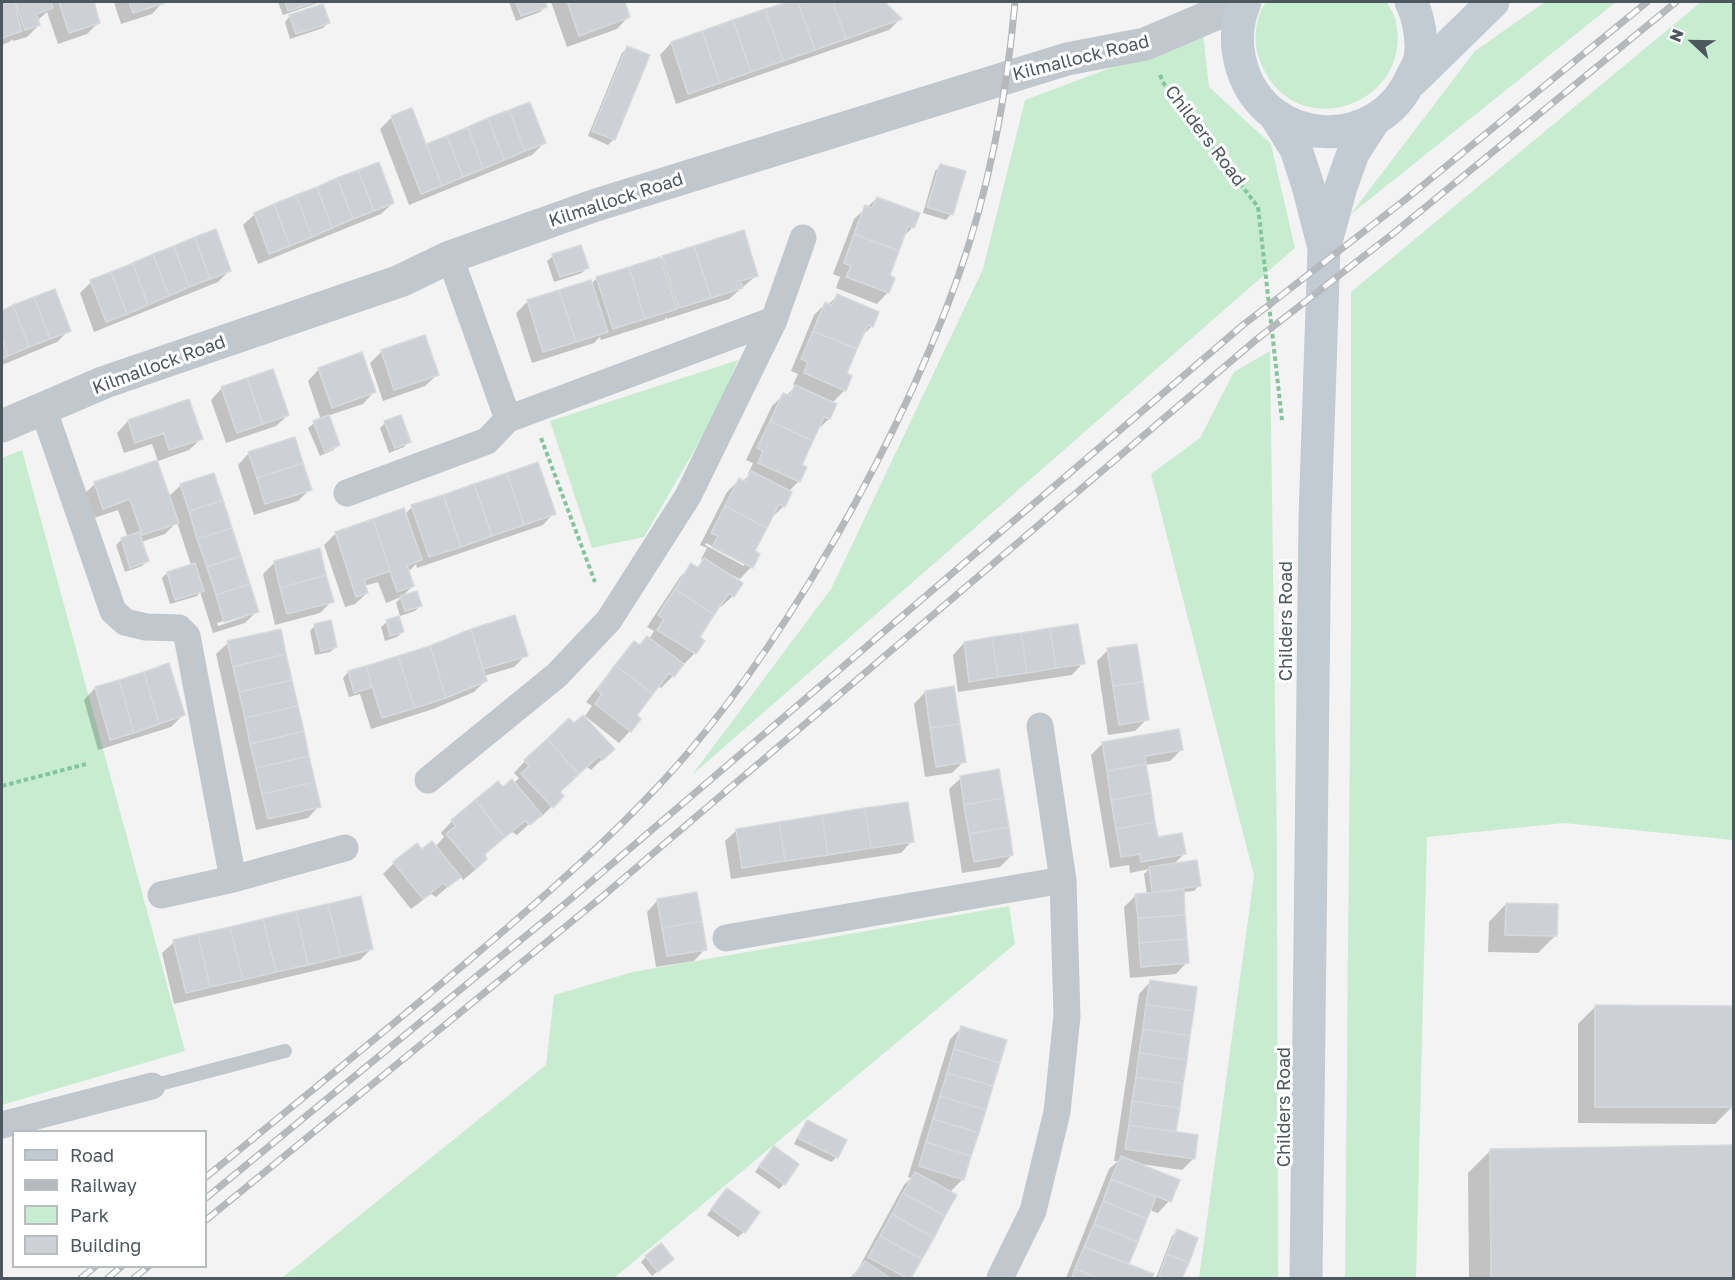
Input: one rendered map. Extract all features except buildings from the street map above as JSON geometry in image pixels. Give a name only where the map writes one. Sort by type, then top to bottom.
[{"type":"main road","points":[[1245,2],[1240,12],[1237,29],[1237,54],[1246,81],[1260,102],[1275,115],[1293,125],[1315,131],[1338,132],[1357,128],[1390,109],[1409,84],[1420,59],[1420,34],[1416,10],[1411,2]]},
{"type":"main road","points":[[1409,84],[1493,2]]},
{"type":"main road","name":"Childers Road","points":[[1275,115],[1296,149],[1324,249]]},
{"type":"main road","name":"Childers Road","points":[[1305,1278],[1315,518],[1324,249],[1353,153],[1375,119]]},
{"type":"street","name":"Kilmallock Road","points":[[2,426],[105,382],[400,281],[450,257],[596,205],[1067,59],[1145,44],[1239,2]]},
{"type":"street","points":[[428,780],[556,675],[609,620],[688,495],[774,320],[803,238]]},
{"type":"street","points":[[450,257],[520,415]]},
{"type":"street","points":[[347,493],[487,441],[520,415],[774,320]]},
{"type":"street","points":[[43,408],[113,610],[125,622],[146,627],[178,628],[187,636],[233,879]]},
{"type":"street","points":[[1000,1278],[1033,1211],[1057,1112],[1067,1016],[1063,880],[1040,726]]},
{"type":"street","points":[[161,895],[233,879],[345,848]]},
{"type":"street","points":[[726,938],[1063,880]]},
{"type":"street","points":[[2,1125],[152,1086]]},
{"type":"lane","points":[[152,1086],[285,1051]]},
{"type":"path","name":"Childers Road","points":[[1145,44],[1164,84],[1258,207],[1283,427]]},
{"type":"path","points":[[520,415],[609,620]]},
{"type":"path","points":[[2,786],[86,764]]},
{"type":"green space","points":[[1266,2],[1387,2],[1395,18],[1397,49],[1388,74],[1370,94],[1346,106],[1321,109],[1295,102],[1273,85],[1258,55],[1256,27]]},
{"type":"green space","points":[[1545,2],[1616,2],[1350,215],[1475,51]]},
{"type":"green space","points":[[1701,2],[1734,2],[1733,840],[1564,823],[1427,837],[1416,1278],[1345,1278],[1351,622],[1351,292]]},
{"type":"green space","points":[[1203,33],[1209,87],[1271,144],[1295,248],[692,775],[831,589],[983,269],[1025,100]]},
{"type":"green space","points":[[1270,351],[1277,856],[1278,1278],[1199,1278],[1254,876],[1151,474],[1200,438],[1234,372]]},
{"type":"green space","points":[[738,360],[716,413],[644,537],[592,548],[550,421]]},
{"type":"green space","points":[[22,450],[185,1051],[2,1105],[2,458]]},
{"type":"green space","points":[[1009,906],[1015,944],[614,1278],[282,1278],[546,1065],[554,995],[633,972]]},
{"type":"railway","points":[[207,1176],[441,984],[582,861],[667,777],[711,724],[773,640],[831,546],[872,472],[910,395],[943,317],[969,244],[988,176],[1002,106],[1015,2]]},
{"type":"railway","points":[[207,1197],[572,898],[1243,325],[1406,199],[1647,2]]},
{"type":"railway","points":[[207,1219],[603,896],[1257,339],[1395,232],[1676,2]]},
{"type":"railway","points":[[81,1278],[94,1268]]},
{"type":"railway","points":[[108,1278],[120,1268]]},
{"type":"railway","points":[[134,1278],[146,1268]]}]
